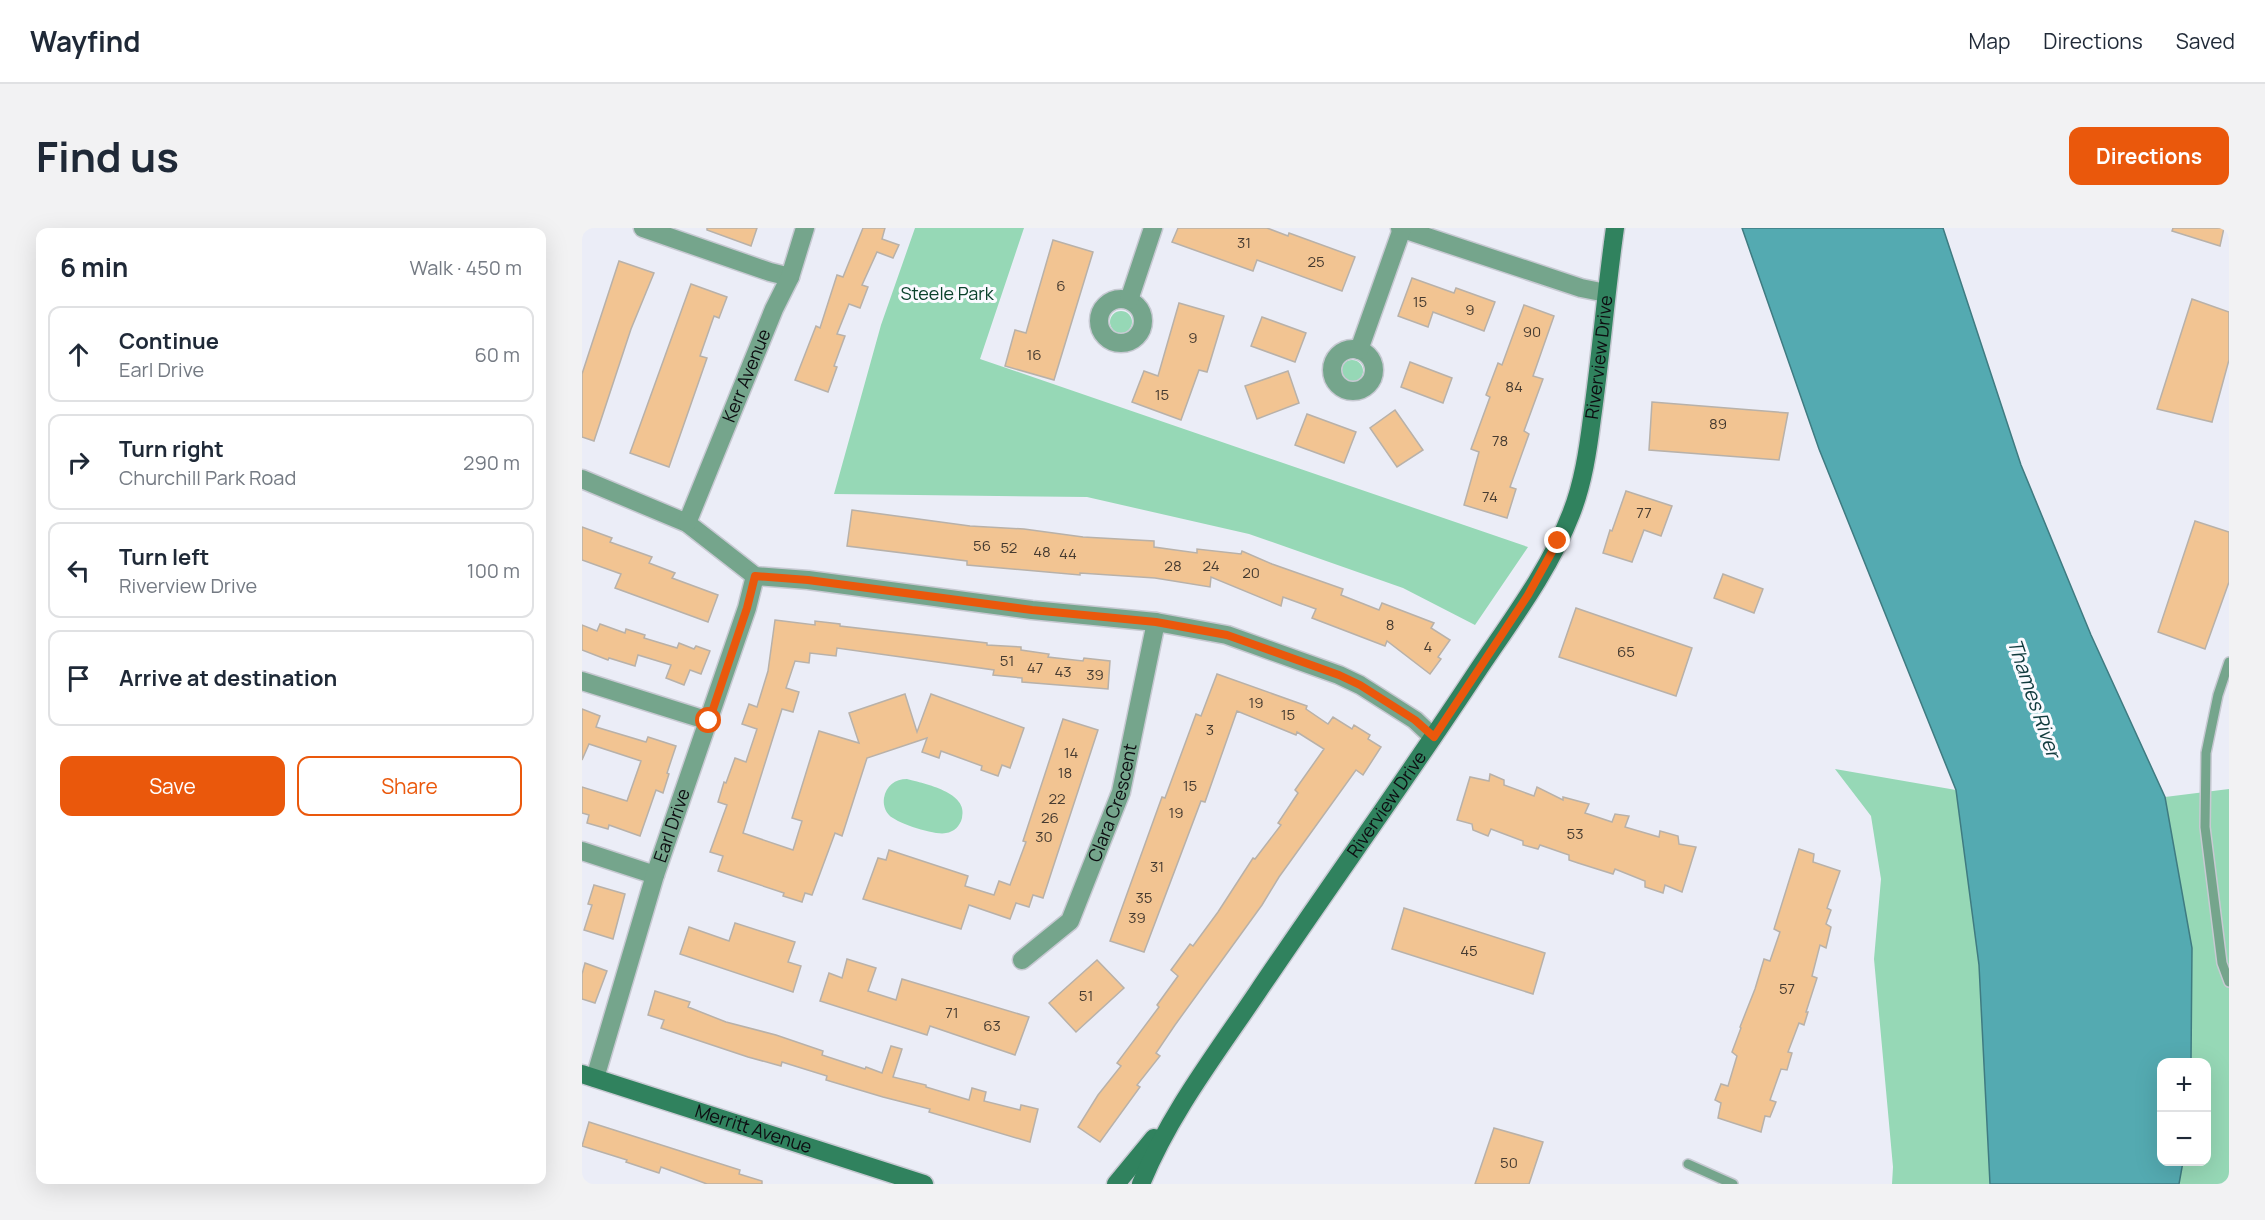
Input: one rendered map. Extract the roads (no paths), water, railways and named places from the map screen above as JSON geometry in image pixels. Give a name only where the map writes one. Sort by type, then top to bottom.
[{"type":"street","points":[[643,228],[790,277]]},
{"type":"street","name":"Kerr Avenue","points":[[687,523],[774,309],[790,277],[805,228]]},
{"type":"street","points":[[1128,300],[1153,228]]},
{"type":"street","points":[[1359,350],[1401,228],[1581,288],[1606,293]]},
{"type":"street","name":"Riverview Drive","points":[[1141,1184],[1177,1112],[1345,862],[1434,737],[1545,567],[1572,513],[1588,447],[1615,228]]},
{"type":"street","points":[[582,479],[687,523],[755,576],[808,580],[1032,610],[1156,622],[1227,635],[1339,675],[1360,685],[1402,712],[1434,737]]},
{"type":"street","name":"Earl Drive","points":[[588,1076],[747,608],[755,576]]},
{"type":"street","name":"Clara Crescent","points":[[1022,960],[1070,921],[1113,814],[1121,792],[1156,622]]},
{"type":"street","points":[[582,681],[709,721]]},
{"type":"street","points":[[582,851],[655,875]]},
{"type":"street","name":"Merritt Avenue","points":[[588,1076],[924,1184]]},
{"type":"street","points":[[1116,1184],[1177,1112]]},
{"type":"lane","points":[[2229,662],[2218,695],[2206,753],[2205,827],[2222,963],[2229,982]]},
{"type":"lane","points":[[1688,1164],[1733,1184]]},
{"type":"water","name":"Thames River","points":[[1742,228],[1943,228],[2021,465],[2091,635],[2165,797],[2192,948],[2191,1058],[2157,1058],[2157,1166],[2182,1166],[2179,1184],[1990,1184],[1979,965],[1956,790],[1819,449]]},
{"type":"park label","name":"Steele Park","points":[[947,294]]}]
